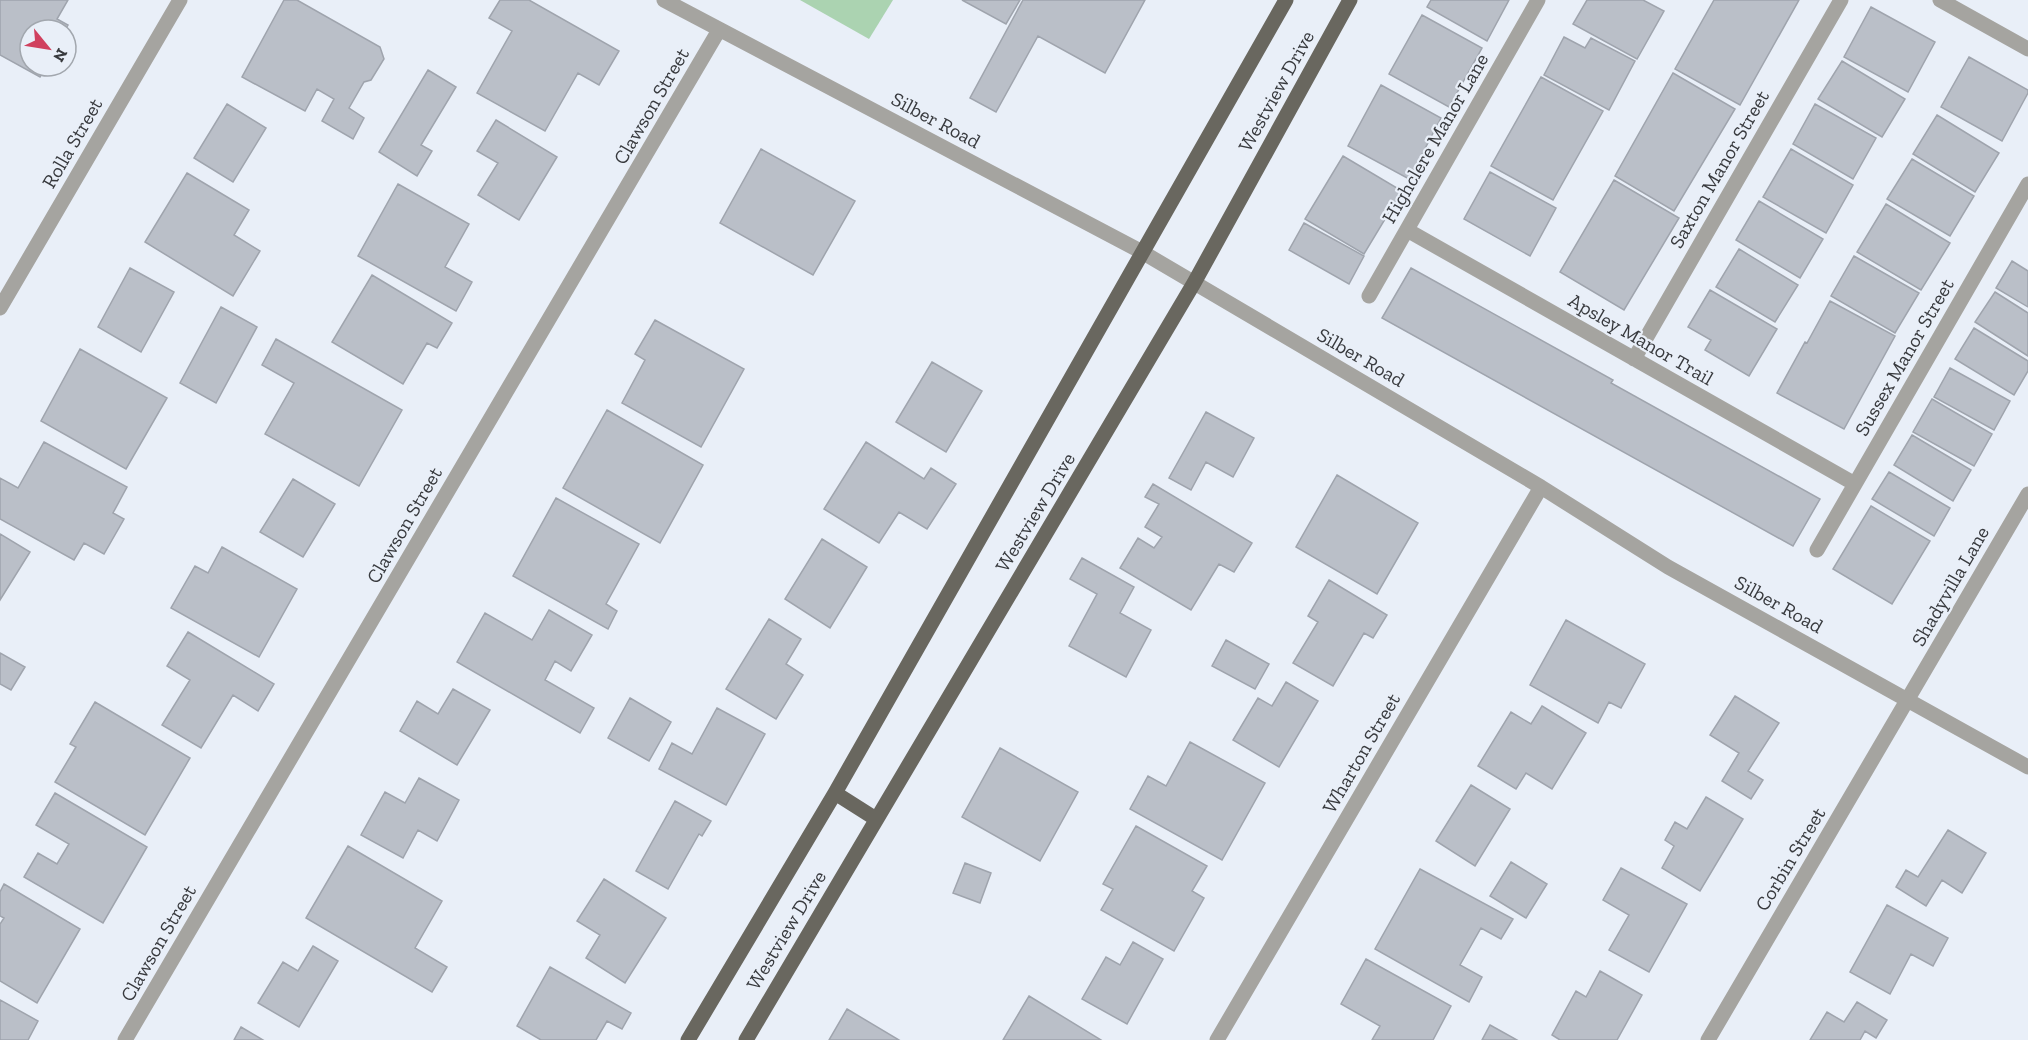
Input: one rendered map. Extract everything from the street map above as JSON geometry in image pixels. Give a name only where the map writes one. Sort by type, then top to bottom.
[{"type":"main road","name":"Westview Drive","points":[[688,1040],[835,793],[1286,0]]},
{"type":"main road","name":"Westview Drive","points":[[746,1040],[1194,284],[1350,0]]},
{"type":"main road","points":[[835,793],[876,819]]},
{"type":"street","name":"Rolla Street","points":[[0,308],[180,0]]},
{"type":"street","name":"Silber Road","points":[[664,0],[1142,252],[1541,487],[1668,567],[2028,767]]},
{"type":"street","name":"Highclere Manor Lane","points":[[1370,296],[1538,0]]},
{"type":"street","name":"Saxton Manor Street","points":[[1634,359],[1841,0]]},
{"type":"street","points":[[1940,0],[2028,49]]},
{"type":"street","name":"Clawson Street","points":[[126,1040],[719,30]]},
{"type":"street","name":"Sussex Manor Street","points":[[1817,550],[2028,184]]},
{"type":"street","name":"Apsley Manor Trail","points":[[1407,230],[1855,484]]},
{"type":"street","name":"Wharton Street","points":[[1217,1040],[1541,487]]},
{"type":"street","name":"Shadyvilla Lane","points":[[1909,699],[2028,494]]},
{"type":"street","name":"Corbin Street","points":[[1708,1040],[1909,699]]},
{"type":"green space","points":[[800,0],[893,0],[869,39]]},
{"type":"building","points":[[0,0],[68,0],[58,18],[18,18],[18,65],[0,55]]},
{"type":"building","points":[[284,0],[297,0],[380,47],[384,59],[371,80],[364,82],[349,108],[364,118],[353,139],[322,121],[334,99],[317,89],[305,111],[242,77]]},
{"type":"building","points":[[500,0],[529,0],[619,51],[599,85],[578,73],[545,131],[477,93],[512,31],[489,18]]},
{"type":"building","points":[[962,0],[1020,0],[1006,24]]},
{"type":"building","points":[[1023,0],[1145,0],[1105,73],[1038,36],[996,112],[970,98]]},
{"type":"building","points":[[1431,0],[1509,0],[1487,41],[1427,7]]},
{"type":"building","points":[[1587,0],[1643,0],[1664,11],[1637,59],[1573,24]]},
{"type":"building","points":[[1714,0],[1799,0],[1740,105],[1675,69]]},
{"type":"building","points":[[1871,7],[1935,42],[1908,92],[1844,57]]},
{"type":"building","points":[[1422,15],[1482,48],[1449,107],[1389,74]]},
{"type":"building","points":[[1564,37],[1585,48],[1591,38],[1635,61],[1609,110],[1544,75]]},
{"type":"building","points":[[1969,57],[2028,90],[2002,141],[1941,107]]},
{"type":"building","points":[[1842,61],[1905,99],[1882,137],[1818,99]]},
{"type":"building","points":[[428,70],[456,87],[421,145],[432,151],[417,176],[379,152]]},
{"type":"building","points":[[1673,73],[1735,109],[1674,211],[1615,176]]},
{"type":"building","points":[[1541,77],[1603,111],[1553,200],[1491,166]]},
{"type":"building","points":[[1381,85],[1441,118],[1409,179],[1348,146]]},
{"type":"building","points":[[227,104],[266,128],[233,182],[194,158]]},
{"type":"building","points":[[1815,104],[1876,138],[1853,179],[1793,144]]},
{"type":"building","points":[[1937,115],[1999,153],[1975,192],[1913,154]]},
{"type":"building","points":[[496,120],[557,157],[519,220],[478,195],[498,163],[477,151]]},
{"type":"building","points":[[761,149],[855,201],[813,275],[720,223]]},
{"type":"building","points":[[1791,149],[1853,185],[1826,233],[1763,197]]},
{"type":"building","points":[[1343,156],[1402,191],[1364,254],[1305,219]]},
{"type":"building","points":[[1912,159],[1974,196],[1950,236],[1887,199]]},
{"type":"building","points":[[1490,172],[1556,208],[1530,256],[1464,219]]},
{"type":"building","points":[[187,173],[249,210],[234,235],[260,251],[233,296],[145,242]]},
{"type":"building","points":[[1614,180],[1679,218],[1624,310],[1560,272]]},
{"type":"building","points":[[398,184],[469,224],[445,267],[472,282],[456,311],[358,256]]},
{"type":"building","points":[[1759,201],[1823,239],[1800,278],[1736,240]]},
{"type":"building","points":[[1886,204],[1950,243],[1921,290],[1857,252]]},
{"type":"building","points":[[1304,223],[1364,256],[1349,284],[1289,250]]},
{"type":"building","points":[[1739,249],[1798,285],[1775,322],[1716,287]]},
{"type":"building","points":[[1854,256],[1919,293],[1895,333],[1831,296]]},
{"type":"building","points":[[2012,261],[2028,271],[2028,307],[1996,288]]},
{"type":"building","points":[[130,268],[174,292],[141,352],[98,327]]},
{"type":"building","points":[[1411,268],[1613,380],[1611,383],[1820,499],[1793,546],[1382,318]]},
{"type":"building","points":[[372,275],[452,323],[437,348],[427,343],[403,384],[332,342]]},
{"type":"building","points":[[1710,290],[1777,329],[1749,376],[1705,350],[1711,340],[1688,327]]},
{"type":"building","points":[[1995,292],[2028,313],[2028,356],[1975,322]]},
{"type":"building","points":[[1830,301],[1895,336],[1844,429],[1777,393]]},
{"type":"building","points":[[221,307],[257,327],[216,403],[180,383]]},
{"type":"building","points":[[655,320],[744,369],[701,447],[622,403],[645,360],[635,354]]},
{"type":"building","points":[[1974,328],[2028,361],[2028,371],[2014,395],[1955,359]]},
{"type":"building","points":[[276,339],[402,410],[359,486],[265,434],[294,383],[262,365]]},
{"type":"building","points":[[80,349],[167,398],[126,469],[41,421]]},
{"type":"building","points":[[932,362],[982,391],[946,452],[896,422]]},
{"type":"building","points":[[1950,368],[2010,401],[1994,430],[1934,397]]},
{"type":"building","points":[[1932,399],[1992,434],[1974,466],[1913,432]]},
{"type":"building","points":[[607,410],[703,465],[660,543],[563,488]]},
{"type":"building","points":[[1206,412],[1254,438],[1233,477],[1206,462],[1191,490],[1169,478]]},
{"type":"building","points":[[1912,435],[1971,470],[1953,501],[1894,465]]},
{"type":"building","points":[[44,442],[127,487],[113,513],[124,519],[104,554],[84,543],[74,560],[0,519],[0,478],[18,488]]},
{"type":"building","points":[[866,442],[924,479],[931,468],[956,484],[927,529],[899,512],[879,543],[824,509]]},
{"type":"building","points":[[1889,472],[1950,508],[1934,536],[1872,499]]},
{"type":"building","points":[[1337,475],[1418,523],[1377,594],[1296,547]]},
{"type":"building","points":[[293,479],[335,504],[303,557],[260,532]]},
{"type":"building","points":[[1153,484],[1252,543],[1234,572],[1219,564],[1191,610],[1120,568],[1138,538],[1154,548],[1162,537],[1145,527],[1159,504],[1145,497]]},
{"type":"building","points":[[556,498],[639,544],[606,604],[617,611],[608,629],[513,576]]},
{"type":"building","points":[[1871,506],[1930,541],[1892,604],[1833,569]]},
{"type":"building","points":[[0,534],[30,552],[0,600]]},
{"type":"building","points":[[822,539],[867,567],[830,628],[785,599]]},
{"type":"building","points":[[222,547],[297,589],[259,657],[171,608],[195,566],[208,573]]},
{"type":"building","points":[[1082,558],[1134,587],[1120,613],[1151,630],[1126,677],[1069,646],[1097,594],[1070,579]]},
{"type":"building","points":[[1329,580],[1387,615],[1373,638],[1364,633],[1333,686],[1293,663],[1318,622],[1308,616]]},
{"type":"building","points":[[549,610],[592,635],[571,671],[555,661],[545,680],[594,708],[580,733],[457,662],[485,613],[532,640]]},
{"type":"building","points":[[769,619],[801,639],[786,664],[803,675],[776,719],[726,689]]},
{"type":"building","points":[[1566,620],[1645,664],[1621,708],[1609,702],[1598,723],[1530,685]]},
{"type":"building","points":[[188,632],[274,684],[258,711],[233,695],[201,748],[162,725],[190,680],[167,666]]},
{"type":"building","points":[[1226,640],[1269,664],[1255,689],[1212,666]]},
{"type":"building","points":[[0,653],[25,667],[11,690],[0,684]]},
{"type":"building","points":[[1286,682],[1318,701],[1279,767],[1233,740],[1258,698],[1272,706]]},
{"type":"building","points":[[453,689],[490,710],[457,765],[400,731],[417,701],[438,714]]},
{"type":"building","points":[[1735,696],[1779,723],[1748,771],[1763,780],[1751,799],[1722,781],[1739,753],[1710,735]]},
{"type":"building","points":[[630,698],[671,722],[649,761],[608,738]]},
{"type":"building","points":[[95,702],[190,758],[145,835],[55,782],[76,747],[70,744]]},
{"type":"building","points":[[1542,706],[1586,733],[1552,789],[1526,773],[1516,789],[1478,766],[1511,712],[1531,724]]},
{"type":"building","points":[[717,708],[765,734],[726,805],[659,769],[672,743],[692,754]]},
{"type":"building","points":[[1190,742],[1265,783],[1222,860],[1130,809],[1148,776],[1166,786]]},
{"type":"building","points":[[1000,748],[1078,792],[1040,861],[962,817]]},
{"type":"building","points":[[419,778],[459,800],[437,841],[418,830],[403,858],[361,835],[385,792],[405,803]]},
{"type":"building","points":[[1471,785],[1510,809],[1475,866],[1436,841]]},
{"type":"building","points":[[55,793],[147,847],[103,923],[24,877],[38,853],[57,864],[69,844],[36,825]]},
{"type":"building","points":[[1706,797],[1743,819],[1700,891],[1662,868],[1674,846],[1665,840],[1675,822],[1687,829]]},
{"type":"building","points":[[675,801],[711,821],[702,836],[699,834],[668,889],[636,871]]},
{"type":"building","points":[[1136,826],[1207,866],[1192,891],[1204,898],[1174,951],[1101,910],[1113,889],[1103,884]]},
{"type":"building","points":[[1948,830],[1986,853],[1962,893],[1942,880],[1926,906],[1896,887],[1906,870],[1918,877]]},
{"type":"building","points":[[348,846],[442,901],[415,948],[447,967],[432,992],[306,918]]},
{"type":"building","points":[[1511,862],[1547,884],[1526,918],[1490,896]]},
{"type":"building","points":[[965,863],[991,873],[980,903],[953,893]]},
{"type":"building","points":[[1621,868],[1687,904],[1649,972],[1609,950],[1629,915],[1603,900]]},
{"type":"building","points":[[1420,869],[1513,919],[1501,939],[1481,928],[1460,965],[1482,977],[1469,1002],[1375,949]]},
{"type":"building","points":[[604,879],[666,918],[625,983],[586,958],[600,935],[577,921]]},
{"type":"building","points":[[4,884],[80,929],[37,1003],[0,981],[0,924],[4,918],[0,916],[0,892]]},
{"type":"building","points":[[1887,905],[1948,938],[1933,966],[1911,954],[1890,994],[1850,972]]},
{"type":"building","points":[[1133,942],[1163,959],[1127,1024],[1082,999],[1106,957],[1120,965]]},
{"type":"building","points":[[313,946],[338,961],[299,1027],[258,1003],[283,962],[298,971]]},
{"type":"building","points":[[1366,959],[1451,1006],[1433,1040],[1372,1040],[1380,1026],[1341,1004]]},
{"type":"building","points":[[550,967],[631,1013],[622,1029],[607,1021],[596,1040],[541,1040],[517,1026]]},
{"type":"building","points":[[1600,971],[1642,995],[1617,1040],[1560,1040],[1552,1035],[1576,991],[1586,997]]},
{"type":"building","points":[[1029,996],[1101,1040],[1003,1040]]},
{"type":"building","points":[[0,1000],[38,1021],[28,1040],[0,1040]]},
{"type":"building","points":[[1857,1002],[1887,1020],[1876,1038],[1865,1031],[1860,1040],[1810,1040],[1827,1012],[1844,1022]]},
{"type":"building","points":[[847,1009],[899,1040],[829,1040]]},
{"type":"building","points":[[1490,1025],[1517,1040],[1482,1040]]},
{"type":"building","points":[[241,1027],[263,1040],[234,1040]]}]
